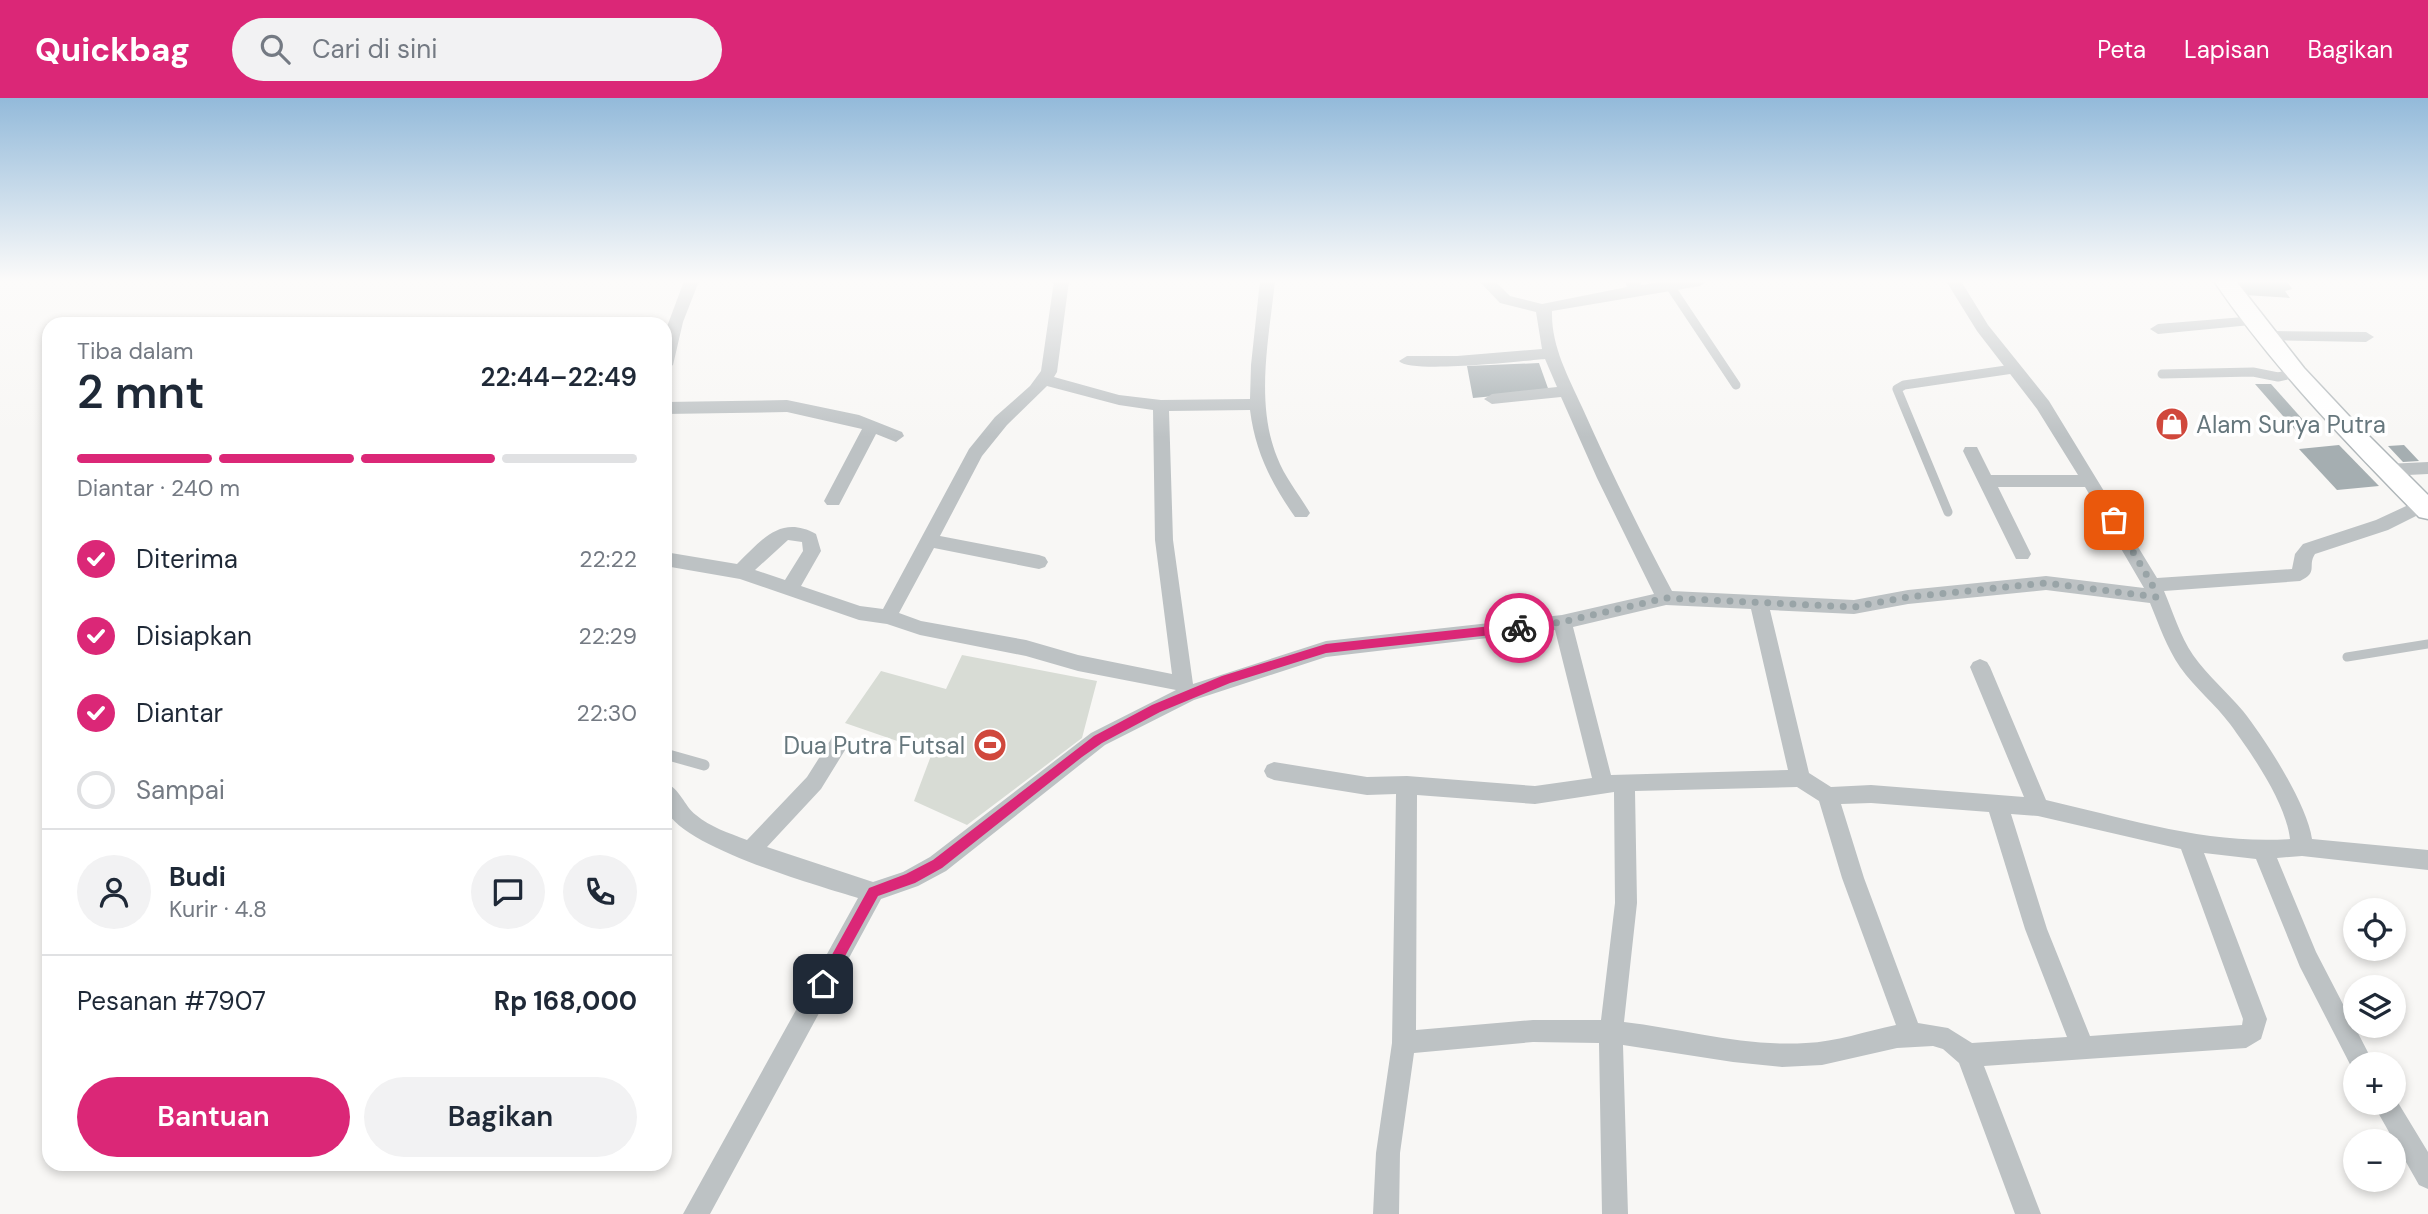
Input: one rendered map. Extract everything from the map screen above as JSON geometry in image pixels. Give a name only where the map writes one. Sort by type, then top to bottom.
[{"type":"main road","points":[[2266,333],[2296,373],[2425,507]]},
{"type":"street","points":[[888,617],[975,453],[1001,421],[1036,390],[1049,372],[1055,333]]},
{"type":"street","points":[[1263,333],[1257,404],[1265,448],[1284,488],[1301,513]]},
{"type":"street","points":[[1547,333],[1550,354],[1566,391],[1618,505],[1666,598]]},
{"type":"street","points":[[1986,333],[2043,405],[2091,481],[2154,591],[2185,659],[2207,688],[2236,717],[2294,809],[2299,822],[2302,847]]},
{"type":"street","points":[[2315,333],[2365,337]]},
{"type":"street","points":[[1407,361],[1457,361],[1550,354]]},
{"type":"street","points":[[1044,380],[1119,400],[1161,406],[1257,404]]},
{"type":"street","points":[[1492,399],[1566,391]]},
{"type":"street","points":[[672,408],[787,406],[872,426],[896,436]]},
{"type":"street","points":[[1161,406],[1161,492],[1167,565],[1185,689]]},
{"type":"street","points":[[833,501],[872,426]]},
{"type":"street","points":[[1970,451],[2021,554]]},
{"type":"street","points":[[2387,470],[2428,468]]},
{"type":"street","points":[[1986,481],[2091,481]]},
{"type":"street","points":[[672,801],[687,821],[699,829],[750,851],[873,892],[938,864],[1098,739],[1185,689],[1326,649],[1562,622],[1666,598],[1854,607],[1908,597],[2046,583],[2154,591],[2294,576],[2303,572],[2304,554],[2309,549],[2382,525],[2425,507]]},
{"type":"street","points":[[741,572],[781,533],[805,535],[812,545],[812,551],[790,588]]},
{"type":"street","points":[[929,540],[1039,562]]},
{"type":"street","points":[[672,560],[741,572],[859,613],[888,617],[920,628],[1026,648],[1185,689]]},
{"type":"street","points":[[1759,604],[1800,778]]},
{"type":"street","points":[[1562,622],[1614,784],[1626,903],[1611,1032],[1615,1214]]},
{"type":"street","points":[[1980,667],[2038,807]]},
{"type":"street","points":[[750,851],[814,783],[840,741]]},
{"type":"street","points":[[1274,771],[1367,786],[1407,785],[1535,795],[1614,784],[1800,778],[1828,796],[1871,794],[2038,807],[2189,842],[2263,850],[2302,847],[2428,860]]},
{"type":"street","points":[[1386,1214],[1388,1153],[1404,1043],[1407,785]]},
{"type":"street","points":[[1828,796],[1853,878],[1911,1035]]},
{"type":"street","points":[[1998,805],[2011,855],[2061,998],[2084,1049]]},
{"type":"street","points":[[1968,1055],[2246,1037],[2253,1031],[2255,1019],[2189,842]]},
{"type":"street","points":[[2263,850],[2285,910],[2326,1000],[2355,1052]]},
{"type":"street","points":[[696,1214],[873,892]]},
{"type":"street","points":[[1404,1043],[1499,1033],[1565,1030],[1611,1032],[1784,1056],[1817,1054],[1911,1035],[1949,1039],[1968,1055],[2028,1214]]},
{"type":"street","points":[[2392,1115],[2428,1176]]},
{"type":"lane","points":[[1701,333],[1736,385]]},
{"type":"lane","points":[[1948,512],[1897,389],[1904,385],[2013,369]]},
{"type":"lane","points":[[2162,374],[2253,372],[2278,377],[2296,373]]},
{"type":"lane","points":[[2347,657],[2428,644]]},
{"type":"lane","points":[[672,756],[704,765]]},
{"type":"shaded area","name":"Dua Putra Futsal","points":[[962,655],[1097,681],[1082,738],[967,825],[914,801],[932,753],[845,723],[881,671],[946,689]]},
{"type":"building","points":[[1539,363],[1549,391],[1473,398],[1467,366]]},
{"type":"building","points":[[2255,384],[2271,384],[2312,430],[2297,432]]},
{"type":"building","points":[[2339,445],[2379,486],[2337,490],[2299,449]]},
{"type":"building","points":[[2404,445],[2419,461],[2403,462],[2388,446]]},
{"type":"way so far","points":[[1519,628],[1562,622],[1666,598],[1854,607],[1908,597],[2046,583],[2156,597],[2152,584],[2114,520]]},
{"type":"place","name":"Alam Surya Putra","points":[[2172,424]]},
{"type":"place","name":"Dua Putra Futsal","points":[[990,745]]},
{"type":"route","points":[[823,984],[873,892],[938,864],[1078,753],[1098,739],[1156,709],[1226,680],[1326,649],[1519,628]]}]
